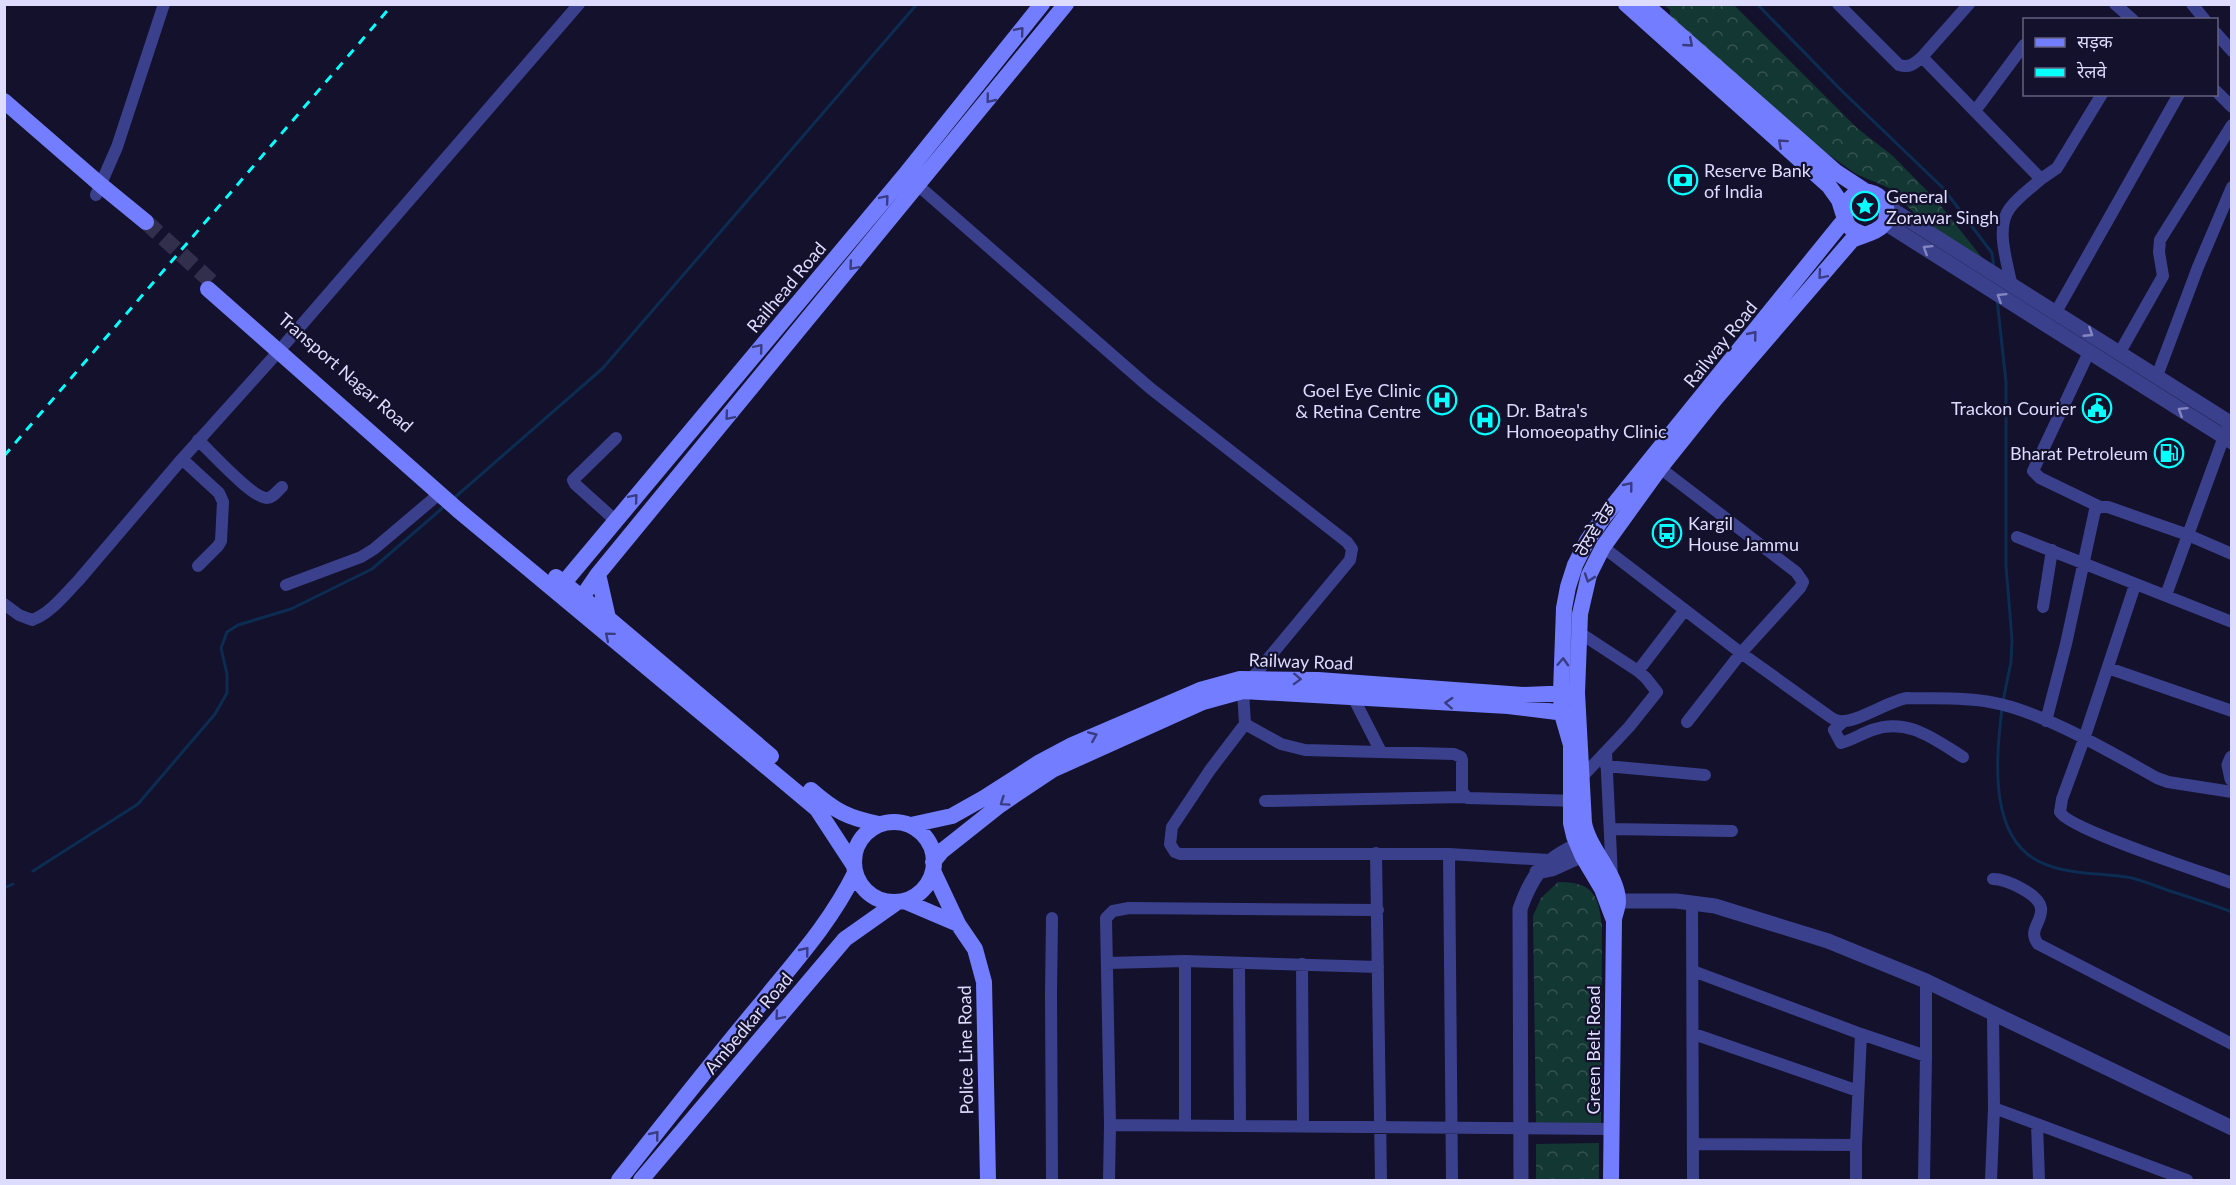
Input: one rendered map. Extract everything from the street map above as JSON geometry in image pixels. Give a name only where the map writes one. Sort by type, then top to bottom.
[{"type":"main road","name":"Railhead Road","points":[[560,587],[905,174],[1042,4]]},
{"type":"main road","name":"Railhead Road","points":[[578,602],[598,574],[1016,68],[1066,4]]},
{"type":"main road","points":[[1626,4],[1829,186],[1839,200],[1845,219],[1853,230],[1863,234],[1873,233],[1885,223],[1887,217],[1885,205],[1876,194],[1865,191],[1836,172],[1645,4]]},
{"type":"main road","points":[[1001,54],[1016,68]]},
{"type":"main road","points":[[4,101],[99,191]]},
{"type":"main road","points":[[4,116],[144,226]]},
{"type":"main road","points":[[1845,219],[1846,203],[1849,198],[1865,191]]},
{"type":"main road","name":"Railway Road","points":[[1614,919],[1613,902],[1571,823],[1577,801],[1571,745],[1564,608],[1575,565],[1587,541],[1603,518],[1845,219]]},
{"type":"main road","name":"ਰੇਲਵੇ ਰੋਡ","points":[[1569,692],[1580,633],[1580,614],[1589,575],[1603,547],[1660,468],[1716,398],[1852,240],[1863,234]]},
{"type":"main road","name":"Transport Nagar Road","points":[[211,287],[282,347],[445,494],[464,507]]},
{"type":"main road","points":[[464,507],[547,569],[560,587]]},
{"type":"main road","points":[[464,507],[578,602],[817,809],[854,868],[862,887],[876,898],[900,902],[958,924]]},
{"type":"main road","points":[[547,569],[580,563]]},
{"type":"main road","points":[[598,574],[608,618]]},
{"type":"main road","points":[[578,602],[608,618],[828,805],[853,819],[879,824]]},
{"type":"main road","name":"Railway Road","points":[[911,825],[952,816],[1072,745],[1200,690],[1228,681],[1248,684],[1318,680],[1524,695],[1569,692]]},
{"type":"main road","points":[[900,902],[912,898],[925,887],[942,851],[1000,805],[1052,770],[1248,684],[1353,697],[1508,706],[1570,714],[1582,777],[1577,801]]},
{"type":"main road","points":[[619,1180],[808,948],[840,904],[854,868],[858,842],[867,831],[879,824],[892,821],[911,825],[924,835],[933,850],[933,866]]},
{"type":"main road","points":[[1585,848],[1613,881],[1613,902]]},
{"type":"main road","name":"Police Line Road","points":[[933,866],[958,924],[975,950],[984,982],[988,1180]]},
{"type":"main road","name":"Ambedkar Road","points":[[641,1180],[845,939],[900,902]]},
{"type":"main road","name":"Green Belt Road","points":[[1611,1180],[1614,919]]},
{"type":"street","points":[[99,191],[117,147],[164,4]]},
{"type":"street","points":[[4,604],[28,619],[37,618],[78,581],[198,440],[282,347],[579,4]]},
{"type":"street","points":[[1838,4],[1899,65],[1908,67],[1922,57],[1969,4]]},
{"type":"street","points":[[2115,4],[2131,18]]},
{"type":"street","points":[[2192,4],[2203,18]]},
{"type":"street","points":[[2218,34],[2232,51]]},
{"type":"street","points":[[1975,111],[2023,48]]},
{"type":"street","points":[[1922,57],[2041,179]]},
{"type":"street","points":[[2218,93],[2232,107]]},
{"type":"street","points":[[2056,312],[2178,96]]},
{"type":"street","points":[[2008,281],[2004,220],[2011,207],[2041,179],[2057,168],[2095,98]]},
{"type":"street","points":[[2120,352],[2163,276],[2160,240],[2232,125]]},
{"type":"street","points":[[905,174],[1150,388],[1347,542],[1352,549],[1350,560],[1248,684],[1245,724],[1210,770],[1172,827],[1170,838],[1172,850],[1179,854],[1449,854],[1548,860],[1585,848]]},
{"type":"street","points":[[2157,376],[2198,267],[2232,187]]},
{"type":"street","points":[[1885,205],[2120,352],[2230,425]]},
{"type":"street","points":[[1885,223],[2089,352],[2230,425]]},
{"type":"street","points":[[2089,352],[2033,471],[2040,478],[2100,507],[2108,507],[2188,535],[2232,554]]},
{"type":"street","points":[[2166,595],[2230,425]]},
{"type":"street","points":[[615,520],[573,480],[616,438]]},
{"type":"street","points":[[198,440],[246,487],[258,495],[270,498],[282,487]]},
{"type":"street","points":[[182,459],[219,493],[223,502],[221,541],[198,566]]},
{"type":"street","points":[[1660,468],[1760,543],[1801,576],[1803,582],[1686,723]]},
{"type":"street","points":[[286,585],[361,557],[445,494]]},
{"type":"street","points":[[2046,721],[2066,644],[2093,515],[2100,507]]},
{"type":"street","points":[[2017,537],[2232,622]]},
{"type":"street","points":[[1603,547],[1741,654],[1826,714],[1838,721],[1844,721]]},
{"type":"street","points":[[2043,607],[2052,550]]},
{"type":"street","points":[[2135,585],[2084,740],[2059,806],[2062,816],[2098,834],[2232,883]]},
{"type":"street","points":[[1638,671],[1684,611]]},
{"type":"street","points":[[1580,633],[1638,671],[1654,687],[1657,694],[1582,777]]},
{"type":"street","points":[[2108,668],[2232,711]]},
{"type":"street","points":[[1353,697],[1381,752]]},
{"type":"street","points":[[1963,757],[1907,726],[1880,727],[1844,742],[1837,737],[1834,728],[1844,721],[1898,699],[1987,701],[2046,721],[2157,778],[2232,792]]},
{"type":"street","points":[[1245,724],[1281,744],[1305,750],[1458,755],[1462,760],[1464,797]]},
{"type":"street","points":[[1606,752],[1613,881]]},
{"type":"street","points":[[2232,758],[2229,765],[2232,779]]},
{"type":"street","points":[[1606,766],[1706,775]]},
{"type":"street","points":[[1265,801],[1464,797],[1577,801]]},
{"type":"street","points":[[1610,829],[1732,831]]},
{"type":"street","points":[[1537,872],[1552,869],[1585,848]]},
{"type":"street","points":[[1376,853],[1381,1180]]},
{"type":"street","points":[[1449,854],[1452,1180]]},
{"type":"street","points":[[1521,1180],[1520,909],[1528,885],[1548,860]]},
{"type":"street","points":[[1994,879],[2008,881],[2037,900],[2041,911],[2033,931],[2038,944],[2232,1044]]},
{"type":"street","points":[[1613,902],[1658,900],[1715,906],[1789,928],[1926,981],[2232,1128]]},
{"type":"street","points":[[1692,903],[1693,1180]]},
{"type":"street","points":[[1109,1180],[1106,918],[1119,909],[1378,910]]},
{"type":"street","points":[[1052,918],[1052,1180]]},
{"type":"street","points":[[1107,963],[1185,961],[1378,967]]},
{"type":"street","points":[[1185,961],[1185,1125]]},
{"type":"street","points":[[1239,963],[1240,1126]]},
{"type":"street","points":[[1302,964],[1303,1126]]},
{"type":"street","points":[[1693,971],[1926,1056]]},
{"type":"street","points":[[1924,1180],[1926,981]]},
{"type":"street","points":[[1991,1180],[1994,1108],[1993,1014]]},
{"type":"street","points":[[1694,1034],[1858,1091]]},
{"type":"street","points":[[1856,1180],[1861,1034]]},
{"type":"street","points":[[1994,1108],[2187,1180]]},
{"type":"street","points":[[2037,1124],[2039,1180]]},
{"type":"street","points":[[1110,1125],[1612,1129]]},
{"type":"street","points":[[1694,1144],[1856,1145]]},
{"type":"green space","points":[[1664,5],[1734,5],[1857,128],[1893,156],[1937,201],[1988,265],[1927,226],[1889,188],[1856,174],[1808,140],[1670,22],[1670,10]]},
{"type":"green space","points":[[1558,882],[1579,884],[1592,892],[1596,898],[1602,926],[1601,1126],[1536,1124],[1533,916],[1541,898]]},
{"type":"green space","points":[[1599,1143],[1599,1180],[1536,1180],[1536,1144]]},
{"type":"waterway","points":[[453,499],[603,368],[917,4]]},
{"type":"waterway","points":[[1757,4],[1841,90],[1943,188],[1992,253],[1994,268]]},
{"type":"waterway","points":[[1997,299],[2006,382],[2006,566],[2012,639],[2011,662],[2003,701]]},
{"type":"waterway","points":[[33,871],[138,804],[215,714],[227,693],[227,674],[221,648],[227,632],[238,625],[291,609],[372,569],[446,505]]},
{"type":"waterway","points":[[2002,708],[1998,751],[2000,798],[2005,820],[2014,839],[2028,854],[2057,868],[2136,879],[2232,912]]},
{"type":"waterway","points":[[4,888],[13,884]]},
{"type":"tunnel","points":[[146,222],[214,284]]},
{"type":"railway","points":[[4,456],[393,4]]},
{"type":"place","name":"Reserve Bank of India","points":[[1683,180]]},
{"type":"place","name":"General Zorawar Singh","points":[[1865,206]]},
{"type":"place","name":"Goel Eye Clinic & Retina Centre","points":[[1442,400]]},
{"type":"place","name":"Trackon Courier","points":[[2097,408]]},
{"type":"place","name":"Dr. Batra's Homoeopathy Clinic","points":[[1485,420]]},
{"type":"place","name":"Bharat Petroleum","points":[[2169,453]]},
{"type":"place","name":"Kargil House Jammu","points":[[1667,533]]}]
